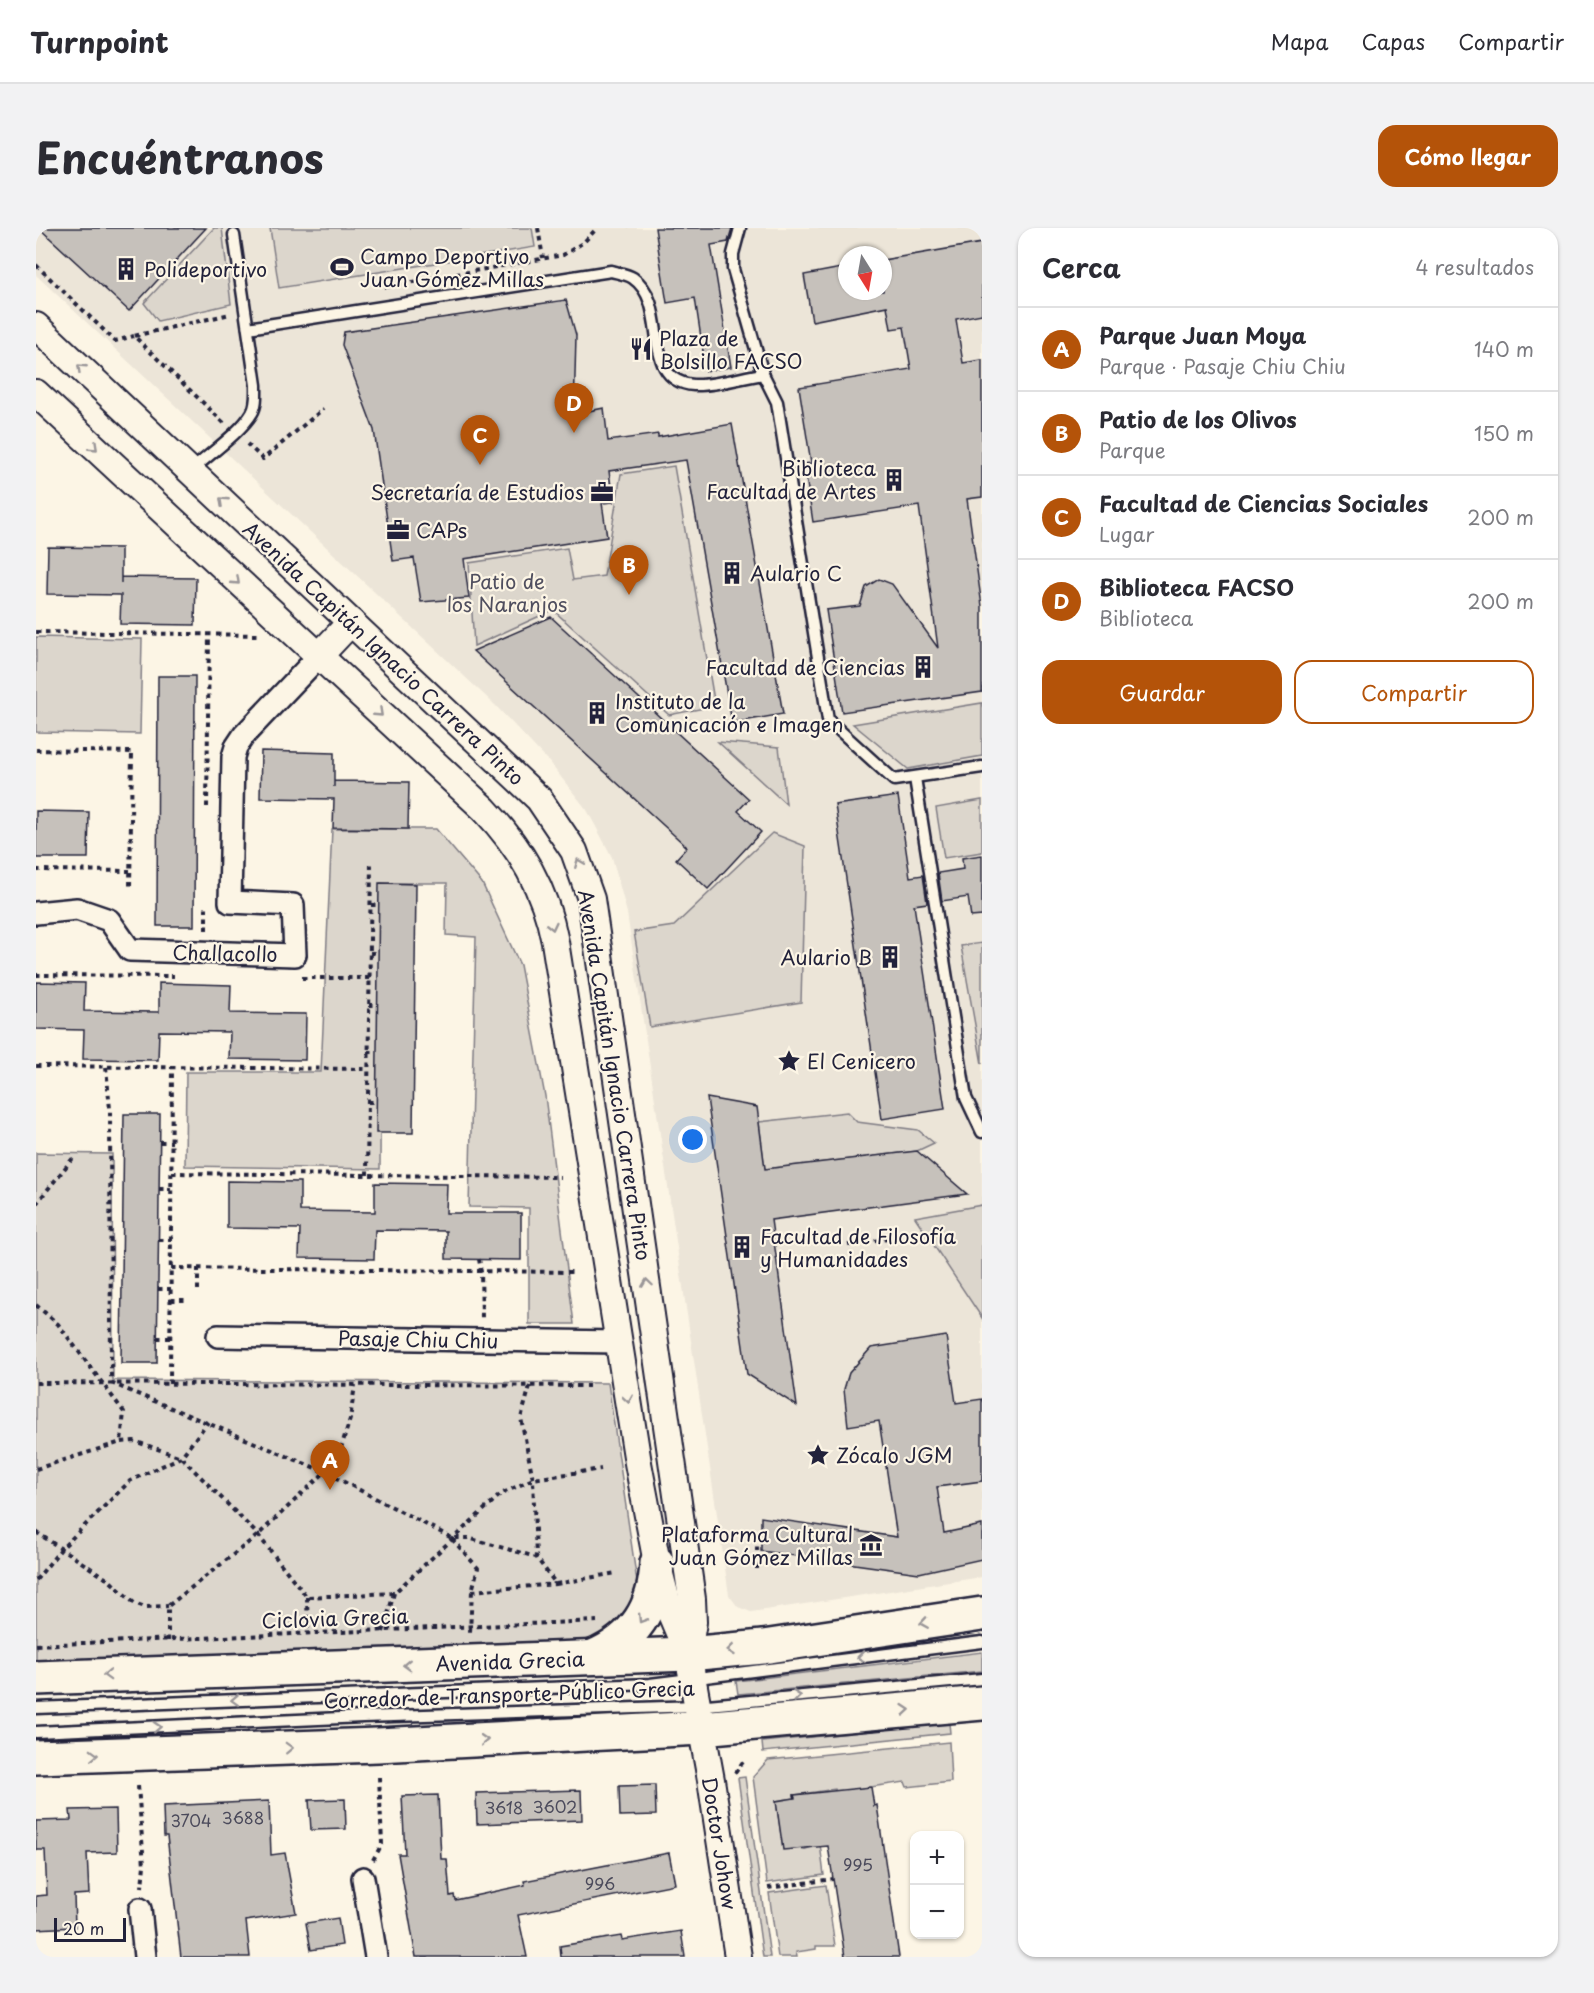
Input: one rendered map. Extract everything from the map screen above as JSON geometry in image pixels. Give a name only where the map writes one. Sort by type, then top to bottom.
[{"type":"main road","points":[[592,1658],[624,1641],[640,1623],[654,1594],[657,1563]]},
{"type":"main road","name":"Avenida Grecia","points":[[36,1678],[592,1658],[690,1667],[774,1645],[982,1614]]},
{"type":"main road","points":[[36,1757],[378,1745],[699,1717],[982,1703]]},
{"type":"street","name":"Avenida Capitán Ignacio Carrera Pinto","points":[[36,326],[539,799],[564,832],[578,859],[591,899],[692,1599],[690,1667]]},
{"type":"street","name":"Avenida Capitán Ignacio Carrera Pinto","points":[[36,393],[484,809],[509,835],[538,883],[548,909],[555,942],[618,1342],[657,1563],[669,1609],[690,1667],[699,1717]]},
{"type":"street","points":[[318,657],[351,622]]},
{"type":"street","name":"Challacollo","points":[[36,913],[77,909],[109,920],[130,950],[295,955],[293,905],[230,902],[233,757],[244,735],[318,657]]},
{"type":"street","name":"Pasaje Chiu Chiu","points":[[218,1336],[618,1342]]},
{"type":"street","points":[[618,1342],[655,1341]]},
{"type":"street","name":"Doctor Johow","points":[[699,1717],[738,1957]]},
{"type":"street","points":[[363,1878],[376,1957]]},
{"type":"street","points":[[140,1909],[145,1957]]},
{"type":"lane","points":[[740,228],[733,254],[733,269],[763,374],[777,402],[828,720],[894,780],[982,767]]},
{"type":"lane","points":[[190,471],[252,414],[256,385],[234,235]]},
{"type":"lane","points":[[248,328],[611,272],[632,278],[645,291],[652,308],[662,367],[671,378],[697,385],[763,374]]},
{"type":"lane","points":[[915,778],[966,1098],[982,1132]]},
{"type":"lane","name":"Corredor de Transporte Público Grecia","points":[[36,1708],[650,1684],[690,1667],[982,1642]]},
{"type":"lane","name":"Corredor de Transporte Público Grecia","points":[[36,1732],[352,1717],[699,1717],[982,1679]]},
{"type":"path","points":[[538,228],[543,258]]},
{"type":"path","points":[[36,265],[115,341],[134,336]]},
{"type":"path","points":[[36,632],[265,635]]},
{"type":"path","points":[[207,811],[208,634]]},
{"type":"path","points":[[36,750],[132,752],[130,887]]},
{"type":"path","points":[[367,1175],[371,861]]},
{"type":"path","points":[[36,870],[130,871]]},
{"type":"path","points":[[206,893],[206,952]]},
{"type":"path","points":[[371,905],[379,905]]},
{"type":"path","points":[[370,953],[378,953]]},
{"type":"path","points":[[369,1005],[378,1005]]},
{"type":"path","points":[[369,1052],[377,1053]]},
{"type":"path","points":[[36,1066],[368,1069]]},
{"type":"path","points":[[106,1067],[110,1109],[111,1383]]},
{"type":"path","points":[[170,1384],[172,1067]]},
{"type":"path","points":[[368,1102],[376,1102]]},
{"type":"path","points":[[160,1142],[172,1142]]},
{"type":"path","points":[[36,1204],[73,1158]]},
{"type":"path","points":[[172,1173],[560,1177]]},
{"type":"path","points":[[159,1189],[171,1189]]},
{"type":"path","points":[[848,1245],[901,1237]]},
{"type":"path","points":[[159,1240],[171,1240]]},
{"type":"path","points":[[478,1259],[482,1271],[482,1340]]},
{"type":"path","points":[[171,1268],[573,1272]]},
{"type":"path","points":[[198,1268],[198,1290]]},
{"type":"path","points":[[158,1289],[171,1288]]},
{"type":"path","points":[[171,1300],[187,1300]]},
{"type":"path","points":[[36,1305],[58,1324],[124,1412],[121,1442]]},
{"type":"path","points":[[157,1338],[170,1338]]},
{"type":"path","points":[[36,1383],[589,1386]]},
{"type":"path","points":[[111,1383],[325,1472],[452,1538],[478,1568],[472,1591],[470,1629]]},
{"type":"path","points":[[36,1532],[110,1581],[134,1603],[145,1607],[168,1606],[258,1535],[325,1472],[344,1438],[350,1419],[355,1385]]},
{"type":"path","points":[[530,1386],[521,1418],[533,1479],[536,1557],[556,1584]]},
{"type":"path","points":[[36,1580],[61,1550],[130,1481],[181,1457],[208,1422]]},
{"type":"path","points":[[36,1469],[121,1442],[134,1441],[181,1457],[258,1535],[308,1597],[308,1640]]},
{"type":"path","points":[[383,1633],[394,1593],[501,1494],[533,1479],[601,1469]]},
{"type":"path","points":[[452,1538],[468,1538],[536,1557]]},
{"type":"path","points":[[757,1544],[757,1569]]},
{"type":"path","points":[[472,1591],[556,1584],[615,1573]]},
{"type":"path","points":[[308,1597],[394,1593]]},
{"type":"path","points":[[168,1606],[168,1646]]},
{"type":"path","name":"Ciclovia Grecia","points":[[36,1646],[308,1634],[383,1633],[599,1621]]},
{"type":"path","points":[[363,1878],[365,1868],[382,1844],[379,1777]]},
{"type":"path","points":[[138,1786],[144,1865],[140,1909]]},
{"type":"path","points":[[768,1888],[833,1879]]},
{"type":"shaded area","points":[[36,228],[982,228],[982,1577],[751,1612],[738,1607],[729,1595],[627,913],[612,857],[587,810],[549,762],[495,705],[36,275]]},
{"type":"green space","points":[[214,228],[222,228],[231,304],[158,321],[144,303]]},
{"type":"green space","name":"Campo Deportivo Juan Gómez Millas","points":[[270,228],[532,228],[535,247],[279,288]]},
{"type":"green space","name":"Patio de los Naranjos","points":[[674,466],[715,706],[669,715],[553,610],[474,646],[469,563],[567,548],[573,580],[604,576],[621,474]]},
{"type":"green space","points":[[36,637],[142,639],[140,734],[36,732]]},
{"type":"green space","points":[[982,703],[982,756],[908,769],[853,724]]},
{"type":"green space","points":[[718,742],[779,747],[786,804]]},
{"type":"green space","points":[[982,800],[982,852],[944,858],[936,808]]},
{"type":"green space","points":[[332,829],[436,829],[482,883],[520,965],[545,1096],[574,1324],[529,1324],[529,1208],[469,1207],[476,937],[446,935],[447,883],[381,883],[380,1169],[185,1166],[186,1072],[321,1072]]},
{"type":"green space","points":[[772,833],[805,846],[801,1002],[650,1027],[634,932],[674,926]]},
{"type":"green space","points":[[982,943],[982,1064],[961,946]]},
{"type":"green space","points":[[847,1112],[857,1122],[918,1130],[934,1143],[917,1151],[765,1169],[759,1122]]},
{"type":"green space","points":[[36,1153],[112,1154],[113,1380],[608,1383],[639,1596],[608,1642],[36,1667]]},
{"type":"green space","points":[[982,1205],[982,1318],[915,1217]]},
{"type":"green space","points":[[982,1652],[982,1671],[738,1694],[736,1681]]},
{"type":"green space","points":[[949,1723],[950,1733],[763,1752],[762,1742]]},
{"type":"green space","points":[[949,1742],[951,1782],[907,1787],[905,1782],[836,1792],[835,1789],[794,1795],[795,1798],[776,1801],[783,1849],[802,1847],[803,1850],[820,1844],[824,1875],[767,1883],[753,1777],[768,1760]]},
{"type":"green space","points":[[745,1777],[770,1957],[763,1957],[738,1778]]},
{"type":"green space","points":[[826,1885],[835,1946],[816,1946],[816,1949],[796,1952],[797,1957],[778,1957],[769,1893]]},
{"type":"building","name":"Polideportivo","points":[[39,228],[206,228],[129,311]]},
{"type":"building","points":[[655,228],[732,228],[728,242],[711,245],[731,367],[706,371],[695,298],[667,303]]},
{"type":"building","points":[[982,243],[982,314],[956,319],[963,363],[982,360],[982,497],[967,499],[982,606],[982,692],[842,712],[826,610],[860,606],[866,587],[879,579],[892,584],[938,648],[919,506],[813,522],[804,464],[811,463],[799,387],[911,369],[904,327],[891,329],[887,306],[812,321],[804,275],[838,269],[838,300],[892,300],[892,258]]},
{"type":"building","points":[[566,300],[576,335],[574,414],[604,408],[608,441],[658,434],[658,437],[732,424],[783,714],[732,723],[686,460],[609,471],[613,502],[602,503],[607,537],[464,559],[469,598],[421,602],[414,558],[393,561],[374,430],[342,345],[344,332]]},
{"type":"building","points":[[48,547],[121,548],[121,577],[196,578],[195,625],[120,624],[121,595],[47,594]]},
{"type":"building","name":"Instituto de la Comunicación e Imagen","points":[[551,617],[749,799],[738,811],[761,832],[708,889],[676,859],[687,847],[473,651]]},
{"type":"building","points":[[158,676],[195,676],[194,926],[157,926]]},
{"type":"building","points":[[261,751],[334,753],[334,781],[409,782],[408,829],[333,828],[334,799],[260,798]]},
{"type":"building","name":"Aulario B","points":[[898,796],[910,877],[923,875],[927,903],[914,905],[945,1109],[882,1119],[835,805]]},
{"type":"building","points":[[36,811],[89,812],[88,858],[36,858]]},
{"type":"building","points":[[982,855],[982,916],[971,917],[968,897],[942,901],[938,873],[963,869],[962,858]]},
{"type":"building","points":[[379,883],[416,884],[413,1133],[376,1133]]},
{"type":"building","points":[[36,982],[85,983],[84,1011],[159,1012],[159,983],[231,985],[230,1013],[306,1014],[305,1060],[229,1059],[230,1032],[159,1031],[158,1060],[83,1059],[84,1030],[36,1029]]},
{"type":"building","name":"Facultad de Filosofía y Humanidades","points":[[707,1098],[757,1107],[765,1169],[917,1151],[967,1194],[771,1220],[797,1406],[747,1374]]},
{"type":"building","points":[[124,1114],[160,1114],[157,1363],[121,1363]]},
{"type":"building","points":[[227,1181],[300,1182],[300,1211],[375,1212],[375,1183],[447,1184],[446,1213],[521,1213],[521,1260],[446,1259],[446,1231],[375,1230],[374,1259],[299,1258],[300,1229],[227,1228]]},
{"type":"building","points":[[946,1336],[956,1403],[982,1399],[982,1481],[937,1487],[944,1533],[982,1525],[982,1559],[919,1573],[761,1551],[761,1517],[897,1537],[879,1421],[848,1426],[844,1389],[849,1373],[871,1348]]},
{"type":"building","points":[[655,1785],[656,1815],[620,1816],[619,1786]]},
{"type":"building","points":[[871,1787],[874,1806],[877,1805],[899,1957],[845,1957],[828,1846],[783,1850],[776,1801],[795,1798],[794,1795]]},
{"type":"building","points":[[581,1790],[582,1820],[477,1824],[476,1793]]},
{"type":"building","points":[[438,1795],[441,1859],[447,1859],[450,1896],[454,1895],[455,1900],[525,1885],[524,1881],[669,1853],[675,1884],[518,1915],[527,1957],[416,1957],[398,1854],[405,1854],[402,1796]]},
{"type":"building","points":[[345,1799],[346,1829],[311,1830],[309,1800]]},
{"type":"building","points":[[269,1801],[271,1855],[285,1853],[296,1913],[246,1921],[250,1957],[181,1957],[167,1836],[164,1836],[163,1806]]},
{"type":"building","points":[[116,1809],[117,1852],[87,1853],[89,1894],[74,1895],[75,1927],[36,1929],[36,1896],[47,1895],[45,1850],[36,1850],[36,1821],[71,1820],[70,1810]]},
{"type":"building","points":[[338,1918],[342,1945],[311,1950],[306,1923]]},
{"type":"building","points":[[681,1931],[685,1957],[561,1957],[560,1946],[621,1936],[622,1940]]},
{"type":"place","name":"Campo Deportivo Juan Gómez Millas","points":[[342,267]]},
{"type":"place","name":"Polideportivo","points":[[126,269]]},
{"type":"place","name":"Plaza de Bolsillo FACSO","points":[[641,349]]},
{"type":"place","name":"Biblioteca FACSO","points":[[574,433]]},
{"type":"place","name":"Facultad de Ciencias Sociales","points":[[480,465]]},
{"type":"place","name":"Biblioteca Facultad de Artes","points":[[894,480]]},
{"type":"place","name":"Secretaría de Estudios","points":[[602,492]]},
{"type":"place","name":"CAPs","points":[[398,530]]},
{"type":"place","name":"Aulario C","points":[[732,573]]},
{"type":"place","name":"Patio de los Olivos","points":[[629,595]]},
{"type":"place","name":"Facultad de Ciencias","points":[[923,667]]},
{"type":"place","name":"Instituto de la Comunicación e Imagen","points":[[597,713]]},
{"type":"place","name":"Aulario B","points":[[890,957]]},
{"type":"place","name":"El Cenicero","points":[[789,1061]]},
{"type":"place","name":"Facultad de Filosofía y Humanidades","points":[[742,1247]]},
{"type":"place","name":"Zócalo JGM","points":[[818,1455]]},
{"type":"place","name":"Parque Juan Moya","points":[[330,1490]]},
{"type":"place","name":"Plataforma Cultural Juan Gómez Millas","points":[[871,1545]]}]
